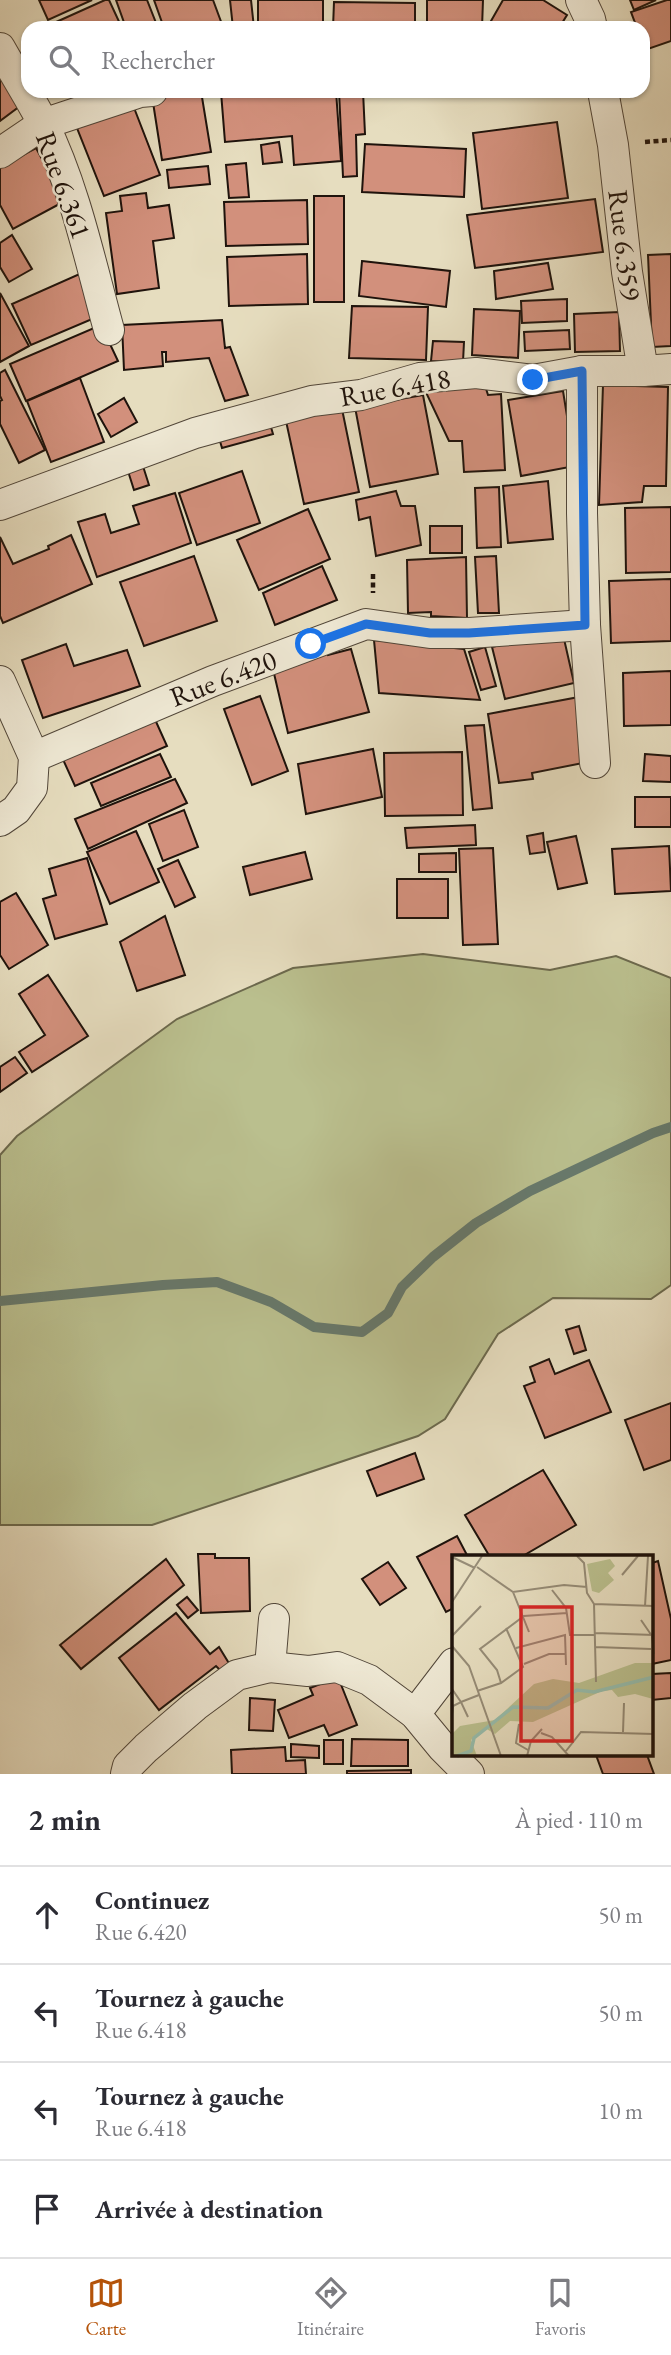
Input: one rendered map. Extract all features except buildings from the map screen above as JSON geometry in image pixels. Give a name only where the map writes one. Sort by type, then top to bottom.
[{"type":"street","points":[[581,0],[589,21]]},
{"type":"street","name":"Rue 6.361","points":[[0,48],[21,85]]},
{"type":"street","name":"Rue 6.361","points":[[28,98],[43,124],[80,223],[109,330]]},
{"type":"street","points":[[0,153],[43,124],[122,98]]},
{"type":"street","name":"Rue 6.359","points":[[604,98],[613,145],[627,272],[657,370]]},
{"type":"street","name":"Rue 6.418","points":[[0,505],[195,433],[313,401],[361,395],[419,378],[476,373],[533,380],[582,371],[657,370]]},
{"type":"street","points":[[582,371],[585,625],[594,764]]},
{"type":"street","name":"Rue 6.420","points":[[34,757],[213,681],[366,624],[430,633],[585,625]]},
{"type":"street","points":[[0,681],[34,757],[32,788],[16,810],[0,821]]},
{"type":"street","points":[[271,1667],[274,1619]]},
{"type":"street","points":[[415,1714],[452,1666]]},
{"type":"street","points":[[126,1774],[128,1766],[146,1748],[226,1683],[237,1675],[271,1667],[308,1671],[337,1667],[369,1680],[415,1714],[469,1774]]},
{"type":"green space","points":[[423,954],[550,970],[616,956],[671,978],[671,1285],[651,1299],[553,1298],[498,1334],[445,1419],[418,1436],[152,1525],[0,1525],[0,1155],[17,1136],[177,1019],[293,968]]},
{"type":"waterway","points":[[0,1301],[217,1282],[271,1302],[314,1327],[362,1332],[388,1313],[402,1287],[433,1257],[476,1223],[530,1191],[671,1127]]},
{"type":"route","points":[[311,644],[366,624],[430,633],[585,625],[582,371],[533,380]]}]
